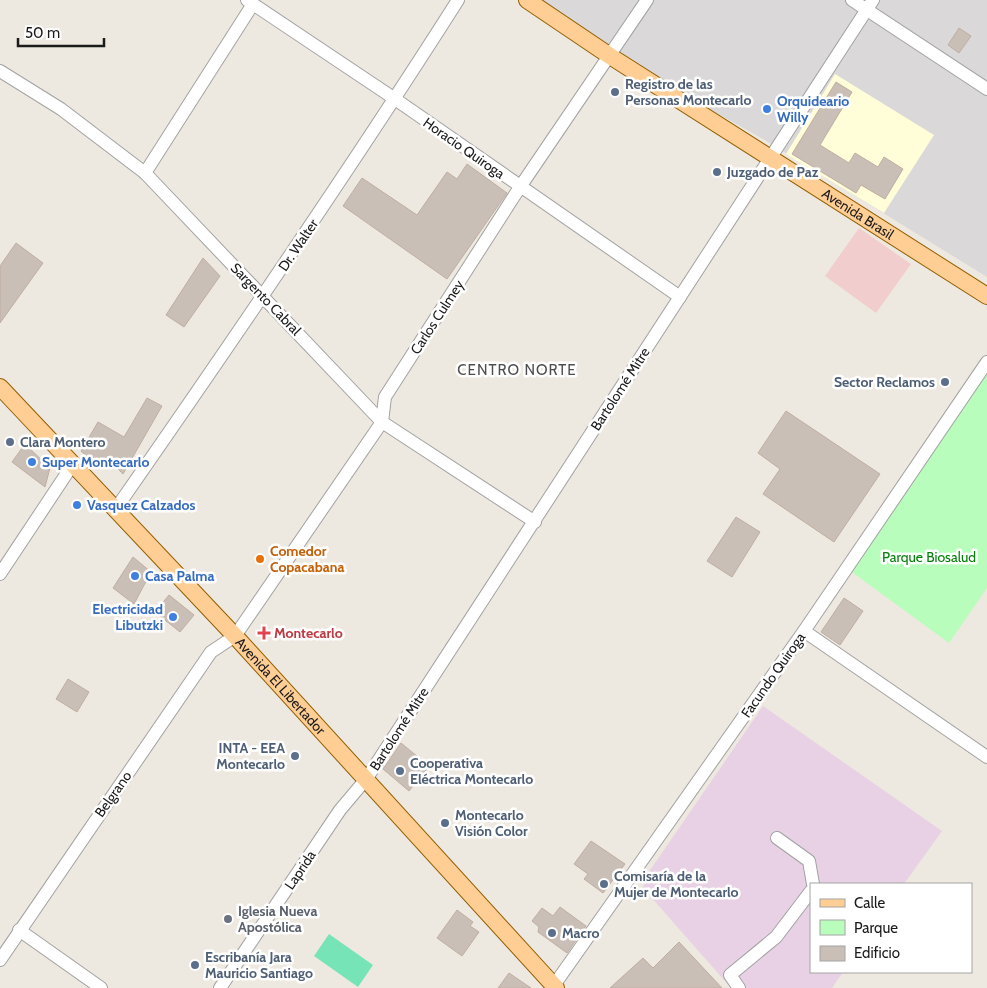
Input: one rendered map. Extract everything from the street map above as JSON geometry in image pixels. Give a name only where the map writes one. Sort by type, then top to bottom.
[{"type":"main road","name":"Avenida Brasil","points":[[527,0],[610,56],[987,296]]},
{"type":"main road","name":"Avenida El Libertador","points":[[0,387],[236,636],[554,987]]},
{"type":"street","name":"Dr. Walter","points":[[115,510],[264,296],[395,99],[458,0]]},
{"type":"street","name":"Carlos Culmey","points":[[236,636],[382,422],[385,397],[520,187],[647,0]]},
{"type":"street","points":[[852,0],[870,5],[987,89]]},
{"type":"street","name":"Horacio Quiroga","points":[[250,2],[395,99],[680,297]]},
{"type":"street","points":[[145,173],[250,2]]},
{"type":"street","name":"Bartolomé Mitre","points":[[366,778],[535,522],[870,5]]},
{"type":"street","name":"Sargento Cabral","points":[[0,71],[61,109],[145,173],[382,422],[535,522]]},
{"type":"street","name":"Facundo Quiroga","points":[[554,987],[804,631],[987,362]]},
{"type":"street","points":[[0,574],[73,464]]},
{"type":"street","points":[[804,631],[987,757]]},
{"type":"street","name":"Belgrano","points":[[0,960],[211,652],[236,636]]},
{"type":"street","name":"Laprida","points":[[220,988],[340,810],[366,778]]},
{"type":"street","points":[[777,838],[809,861],[813,883]]},
{"type":"street","points":[[739,988],[730,975],[776,937],[810,892]]},
{"type":"street","points":[[19,930],[101,988]]},
{"type":"shaded area","points":[[532,0],[987,0],[987,277],[763,139],[613,55]]},
{"type":"shaded area","points":[[835,74],[934,135],[884,213],[786,154]]},
{"type":"shaded area","points":[[859,228],[911,264],[876,313],[825,276]]},
{"type":"shaded area","points":[[763,706],[942,831],[905,883],[810,883],[810,973],[842,973],[832,988],[731,988],[643,888],[646,876]]},
{"type":"green space","name":"Parque Biosalud","points":[[987,373],[987,588],[949,643],[849,570]]},
{"type":"green space","points":[[329,934],[373,965],[358,987],[314,956]]},
{"type":"building","points":[[959,28],[971,36],[959,53],[948,45]]},
{"type":"building","points":[[836,82],[852,92],[820,145],[849,163],[855,153],[878,167],[884,157],[903,169],[885,199],[861,185],[856,193],[792,154]]},
{"type":"building","points":[[467,164],[507,193],[447,279],[343,206],[362,178],[417,215],[447,172],[457,179]]},
{"type":"building","points":[[16,243],[43,263],[0,323],[0,266]]},
{"type":"building","points":[[203,258],[220,276],[184,327],[166,315]]},
{"type":"building","points":[[147,398],[162,406],[123,474],[106,457],[97,466],[81,451],[98,422],[124,437]]},
{"type":"building","points":[[786,411],[880,474],[834,542],[763,494],[780,469],[758,453]]},
{"type":"building","points":[[25,444],[50,468],[45,487],[12,462]]},
{"type":"building","points":[[736,517],[760,532],[732,577],[707,561]]},
{"type":"building","points":[[133,557],[151,572],[134,604],[113,588]]},
{"type":"building","points":[[169,595],[194,615],[180,632],[155,612]]},
{"type":"building","points":[[844,598],[863,611],[840,645],[821,632]]},
{"type":"building","points":[[68,679],[89,692],[77,712],[56,699]]},
{"type":"building","points":[[401,743],[429,766],[409,791],[383,769]]},
{"type":"building","points":[[591,841],[625,864],[603,893],[584,879],[588,874],[574,864]]},
{"type":"building","points":[[560,907],[586,926],[567,953],[538,932],[539,927],[532,921],[542,908],[553,916]]},
{"type":"building","points":[[457,910],[473,922],[470,926],[479,932],[462,956],[437,938]]},
{"type":"building","points":[[679,942],[722,988],[610,988],[643,958],[653,968]]},
{"type":"building","points":[[509,973],[531,988],[498,988]]},
{"type":"place","name":"Registro de las Personas Montecarlo","points":[[615,92]]},
{"type":"place","name":"Orquideario Willy","points":[[767,109]]},
{"type":"place","name":"Juzgado de Paz","points":[[717,172]]},
{"type":"place","name":"Sector Reclamos","points":[[945,382]]},
{"type":"place","name":"Clara Montero","points":[[10,442]]},
{"type":"place","name":"Super Montecarlo","points":[[32,462]]},
{"type":"place","name":"Vasquez Calzados","points":[[77,505]]},
{"type":"place","name":"Comedor Copacabana","points":[[260,559]]},
{"type":"place","name":"Casa Palma","points":[[135,576]]},
{"type":"place","name":"Electricidad Libutzki","points":[[173,617]]},
{"type":"place","name":"Montecarlo","points":[[264,633]]},
{"type":"place","name":"INTA - EEA Montecarlo","points":[[295,756]]},
{"type":"place","name":"Cooperativa Eléctrica Montecarlo","points":[[400,771]]},
{"type":"place","name":"Montecarlo Visión Color","points":[[445,823]]},
{"type":"place","name":"Comisaría de la Mujer de Montecarlo","points":[[604,884]]},
{"type":"place","name":"Iglesia Nueva Apostólica","points":[[228,919]]},
{"type":"place","name":"Macro","points":[[552,933]]},
{"type":"place","name":"Escribanía Jara Mauricio Santiago","points":[[195,965]]},
{"type":"district","name":"CENTRO NORTE","points":[[517,370]]}]
